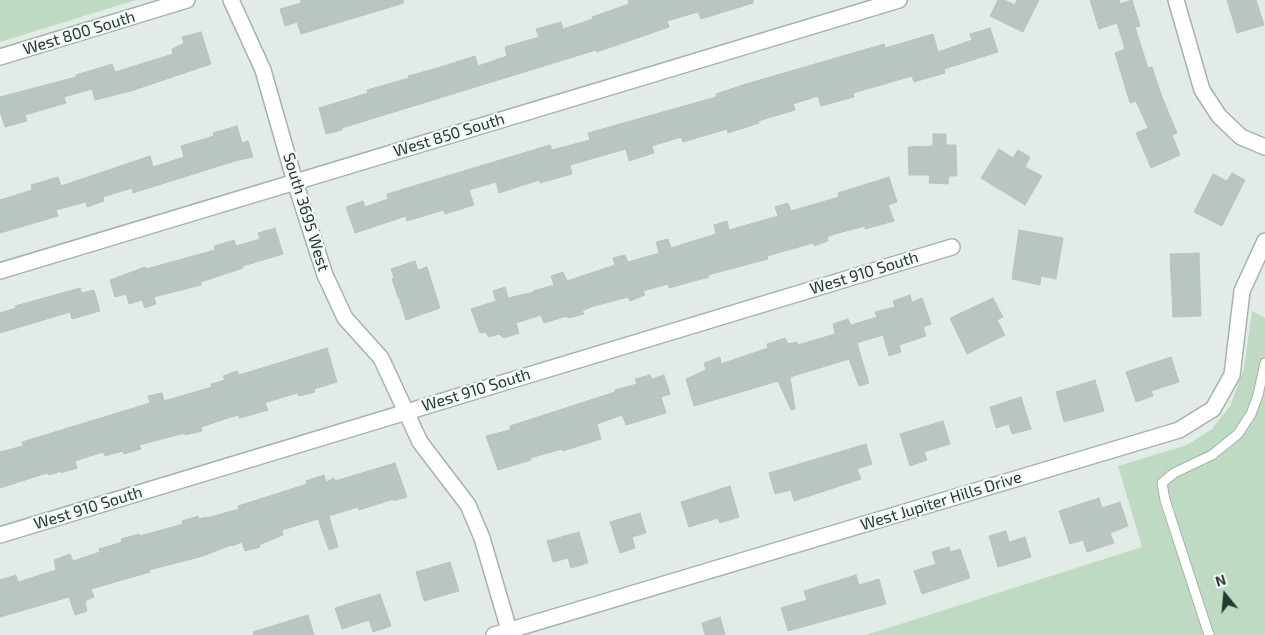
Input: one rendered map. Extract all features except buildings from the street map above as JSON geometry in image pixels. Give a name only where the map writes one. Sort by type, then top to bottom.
[{"type":"street","name":"West 800 South","points":[[0,57],[187,0]]},
{"type":"street","name":"South 3695 West","points":[[231,0],[263,70],[295,182],[325,275],[345,318],[381,358],[420,442],[468,505],[482,538],[509,630]]},
{"type":"street","name":"West 850 South","points":[[0,272],[899,0]]},
{"type":"street","points":[[1176,0],[1202,90],[1219,116],[1240,137],[1265,147]]},
{"type":"street","name":"West Jupiter Hills Drive","points":[[494,635],[1178,430],[1213,409],[1232,375],[1242,290],[1265,241]]},
{"type":"street","name":"West 910 South","points":[[0,535],[952,247]]},
{"type":"lane","points":[[1209,635],[1165,500],[1162,484],[1174,473],[1212,455],[1238,434],[1251,414],[1258,395],[1265,363]]},
{"type":"green space","points":[[0,0],[136,0],[0,42]]},
{"type":"green space","points":[[1252,311],[1265,318],[1265,635],[866,635],[1142,547],[1118,466],[1187,445],[1212,429],[1230,406],[1244,368]]}]
